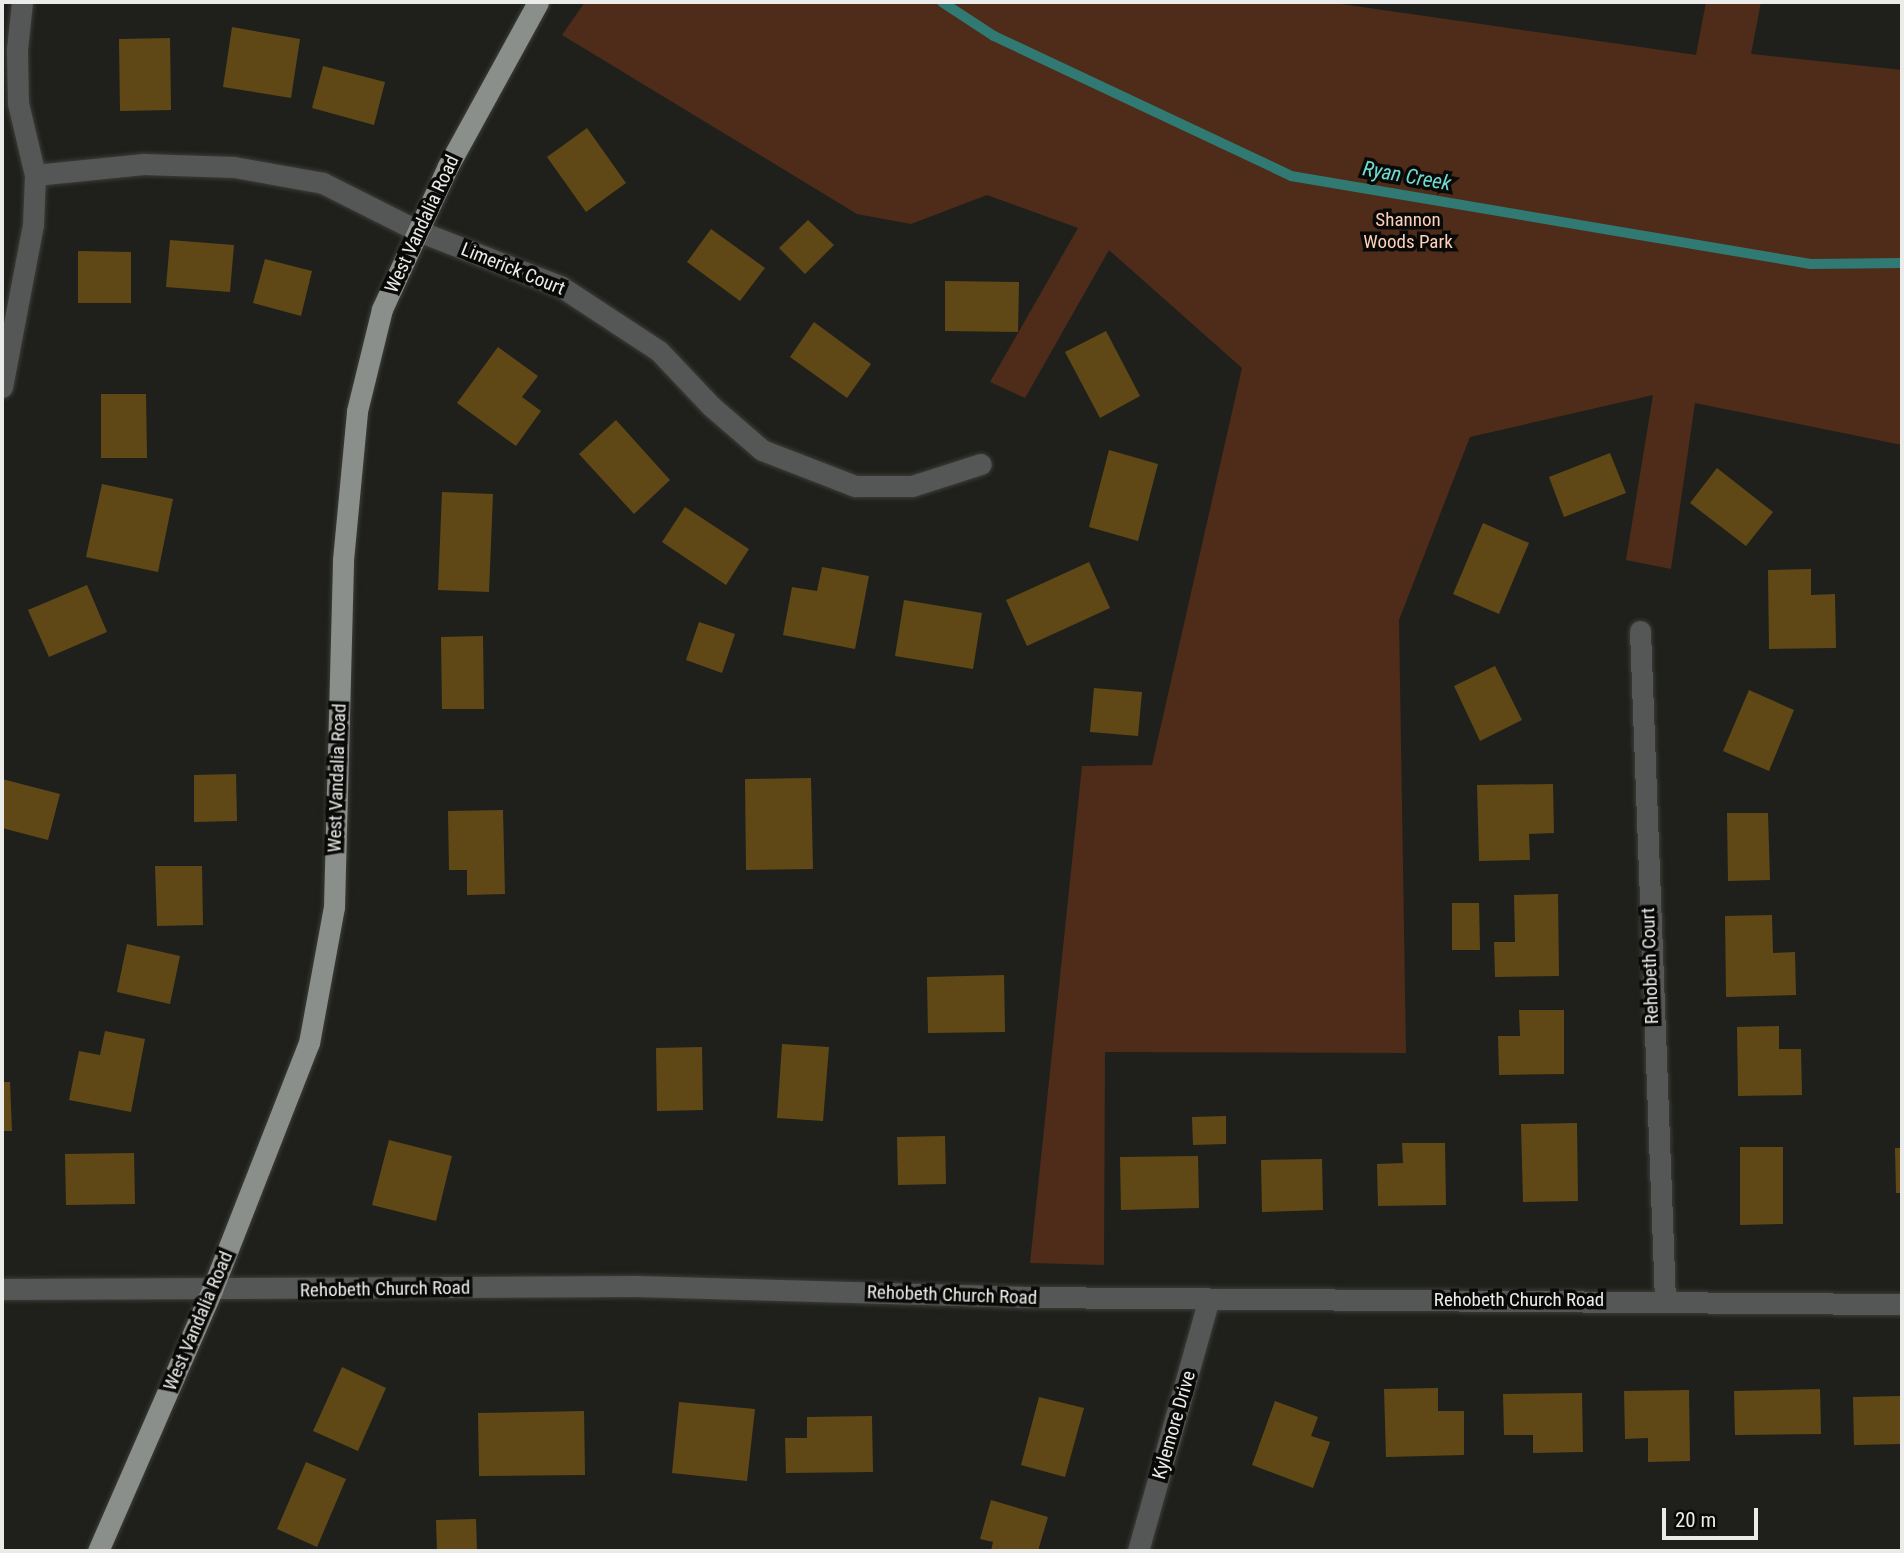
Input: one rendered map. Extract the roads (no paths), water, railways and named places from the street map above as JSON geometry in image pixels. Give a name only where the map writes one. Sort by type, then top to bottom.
[{"type":"main road","name":"West Vandalia Road","points":[[98,1551],[212,1290],[309,1043],[334,907],[342,561],[356,411],[382,309],[416,230],[538,2]]},
{"type":"street","points":[[2,387],[33,225],[35,175],[18,103],[17,49],[22,2]]},
{"type":"street","name":"Limerick Court","points":[[35,175],[143,164],[234,167],[323,183],[416,230],[560,286],[659,351],[711,406],[762,450],[855,486],[912,486],[981,464]]},
{"type":"street","name":"Rehobeth Court","points":[[1640,631],[1665,1301]]},
{"type":"street","name":"Rehobeth Church Road","points":[[2,1289],[636,1286],[1209,1299],[1902,1304]]},
{"type":"street","name":"Kylemore Drive","points":[[1138,1551],[1209,1299]]},
{"type":"waterway","name":"Ryan Creek","points":[[942,2],[994,36],[1291,176],[1811,264],[1902,263]]},
{"type":"park label","name":"Shannon Woods Park","points":[[1408,231]]}]
